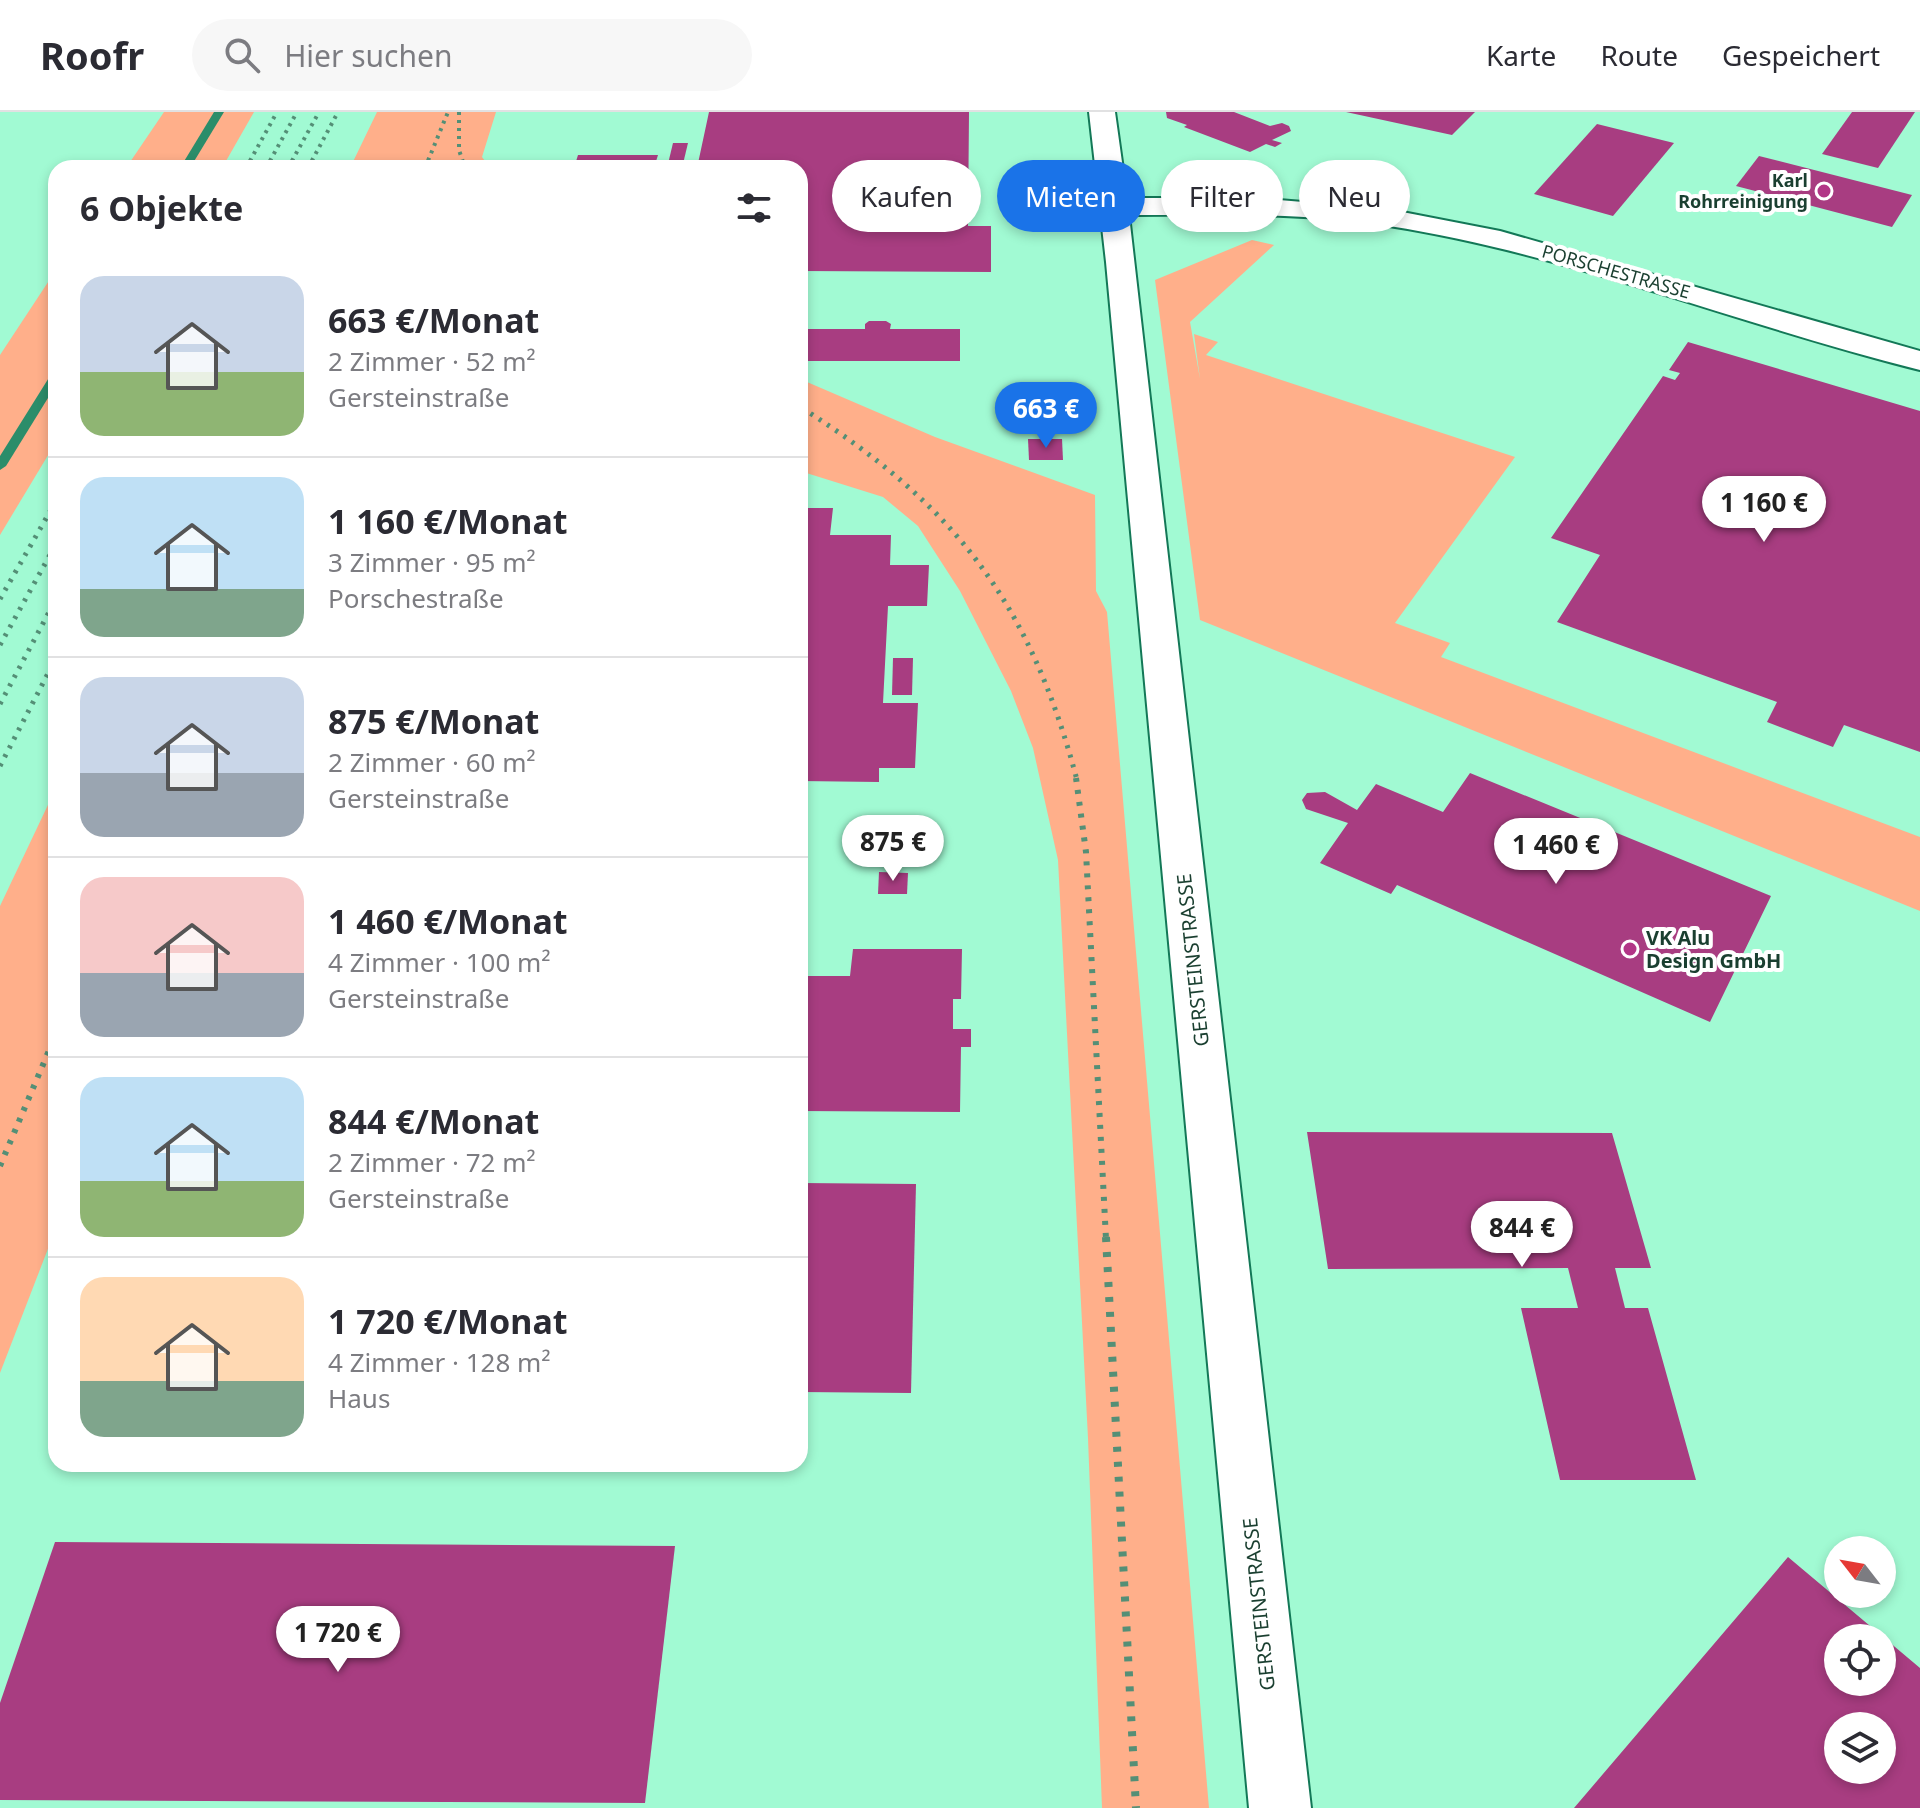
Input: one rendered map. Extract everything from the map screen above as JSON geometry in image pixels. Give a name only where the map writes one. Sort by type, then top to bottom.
[{"type":"street","name":"GERSTEINSTRASSE","points":[[1102,112],[1108,160]]},
{"type":"street","name":"PORSCHESTRASSE","points":[[1145,207],[1255,206],[1387,217],[1475,234],[1629,275],[1920,361]]},
{"type":"street","name":"GERSTEINSTRASSE","points":[[1117,232],[1280,1808]]},
{"type":"shaded area","points":[[164,112],[254,112],[227,160],[131,160]]},
{"type":"shaded area","points":[[377,112],[496,112],[482,157],[484,160],[354,160]]},
{"type":"shaded area","points":[[1252,240],[1274,245],[1190,322],[1200,379],[1194,334],[1218,342],[1206,355],[1515,457],[1395,623],[1450,643],[1441,657],[1920,837],[1920,911],[1200,620],[1155,280]]},
{"type":"shaded area","points":[[48,282],[48,455],[0,535],[0,355]]},
{"type":"shaded area","points":[[808,382],[935,437],[1095,495],[1096,591],[1107,612],[1209,1808],[1102,1808],[1088,1438],[1058,860],[1033,748],[1011,691],[960,591],[918,526],[883,497],[808,474]]},
{"type":"shaded area","points":[[48,805],[48,1249],[0,1373],[0,906]]},
{"type":"building","points":[[709,112],[969,112],[969,160],[832,160],[832,232],[981,232],[981,226],[991,226],[991,272],[808,271],[808,160],[699,160]]},
{"type":"building","points":[[1166,112],[1234,112],[1270,126],[1282,123],[1289,126],[1291,131],[1272,140],[1282,143],[1275,147],[1266,144],[1250,152],[1184,127],[1187,125],[1167,118]]},
{"type":"building","points":[[1346,112],[1475,112],[1452,135]]},
{"type":"building","points":[[1852,112],[1915,112],[1878,168],[1822,154]]},
{"type":"building","points":[[1597,124],[1674,143],[1613,216],[1534,194]]},
{"type":"building","points":[[673,143],[688,143],[684,160],[669,160]]},
{"type":"building","points":[[578,155],[658,155],[656,160],[576,160]]},
{"type":"building","name":"Karl Rohrreinigung","points":[[1759,156],[1912,195],[1892,227],[1736,186]]},
{"type":"building","points":[[869,321],[886,321],[891,324],[890,329],[960,329],[960,361],[808,361],[808,329],[865,329]]},
{"type":"building","points":[[1688,342],[1920,411],[1920,752],[1844,725],[1833,747],[1767,722],[1777,702],[1557,622],[1600,555],[1551,538],[1663,376],[1675,380],[1680,373],[1669,370]]},
{"type":"building","points":[[1028,439],[1062,439],[1063,460],[1029,460]]},
{"type":"building","points":[[808,508],[833,508],[830,535],[891,535],[890,565],[929,565],[927,606],[888,606],[883,703],[918,703],[915,768],[879,768],[879,782],[808,781]]},
{"type":"building","points":[[893,658],[913,658],[912,695],[892,695]]},
{"type":"building","name":"VK Alu Design GmbH","points":[[1470,773],[1771,896],[1710,1022],[1397,885],[1391,894],[1320,863],[1348,823],[1306,809],[1302,800],[1307,793],[1325,792],[1357,810],[1376,784],[1443,812]]},
{"type":"building","points":[[879,872],[908,873],[907,894],[878,894]]},
{"type":"building","points":[[853,949],[962,949],[961,999],[953,999],[953,1029],[971,1029],[971,1047],[961,1047],[960,1112],[808,1111],[808,976],[850,976]]},
{"type":"building","points":[[1307,1132],[1612,1133],[1651,1268],[1615,1268],[1625,1308],[1648,1308],[1696,1480],[1560,1480],[1521,1308],[1578,1308],[1568,1268],[1328,1269]]},
{"type":"building","points":[[808,1183],[916,1184],[911,1393],[808,1392]]},
{"type":"building","points":[[55,1542],[675,1546],[645,1803],[0,1800],[0,1703]]},
{"type":"building","points":[[1788,1557],[1824,1587],[1824,1608],[1849,1608],[1868,1624],[1824,1624],[1824,1696],[1896,1696],[1896,1648],[1920,1668],[1920,1808],[1574,1808]]},
{"type":"waterway","points":[[190,160],[219,112]]},
{"type":"waterway","points":[[0,466],[48,389]]},
{"type":"railway","points":[[250,160],[277,112]]},
{"type":"railway","points":[[270,160],[297,112]]},
{"type":"railway","points":[[292,160],[319,112]]},
{"type":"railway","points":[[312,160],[338,112]]},
{"type":"railway","points":[[428,160],[448,112]]},
{"type":"railway","points":[[459,112],[459,150],[462,160]]},
{"type":"railway","points":[[808,412],[903,483],[944,522],[980,564],[1010,610],[1036,661],[1058,717],[1077,780]]},
{"type":"railway","points":[[0,599],[48,515]]},
{"type":"railway","points":[[0,645],[48,558]]},
{"type":"railway","points":[[0,704],[48,614]]},
{"type":"railway","points":[[0,766],[48,673]]},
{"type":"railway","points":[[1076,778],[1086,852],[1106,1239]]},
{"type":"railway","points":[[0,1166],[48,1053]]},
{"type":"railway","points":[[1106,1237],[1136,1808]]},
{"type":"place","name":"Karl Rohrreinigung","points":[[1824,191]]},
{"type":"place","name":"VK Alu Design GmbH","points":[[1630,949]]}]
